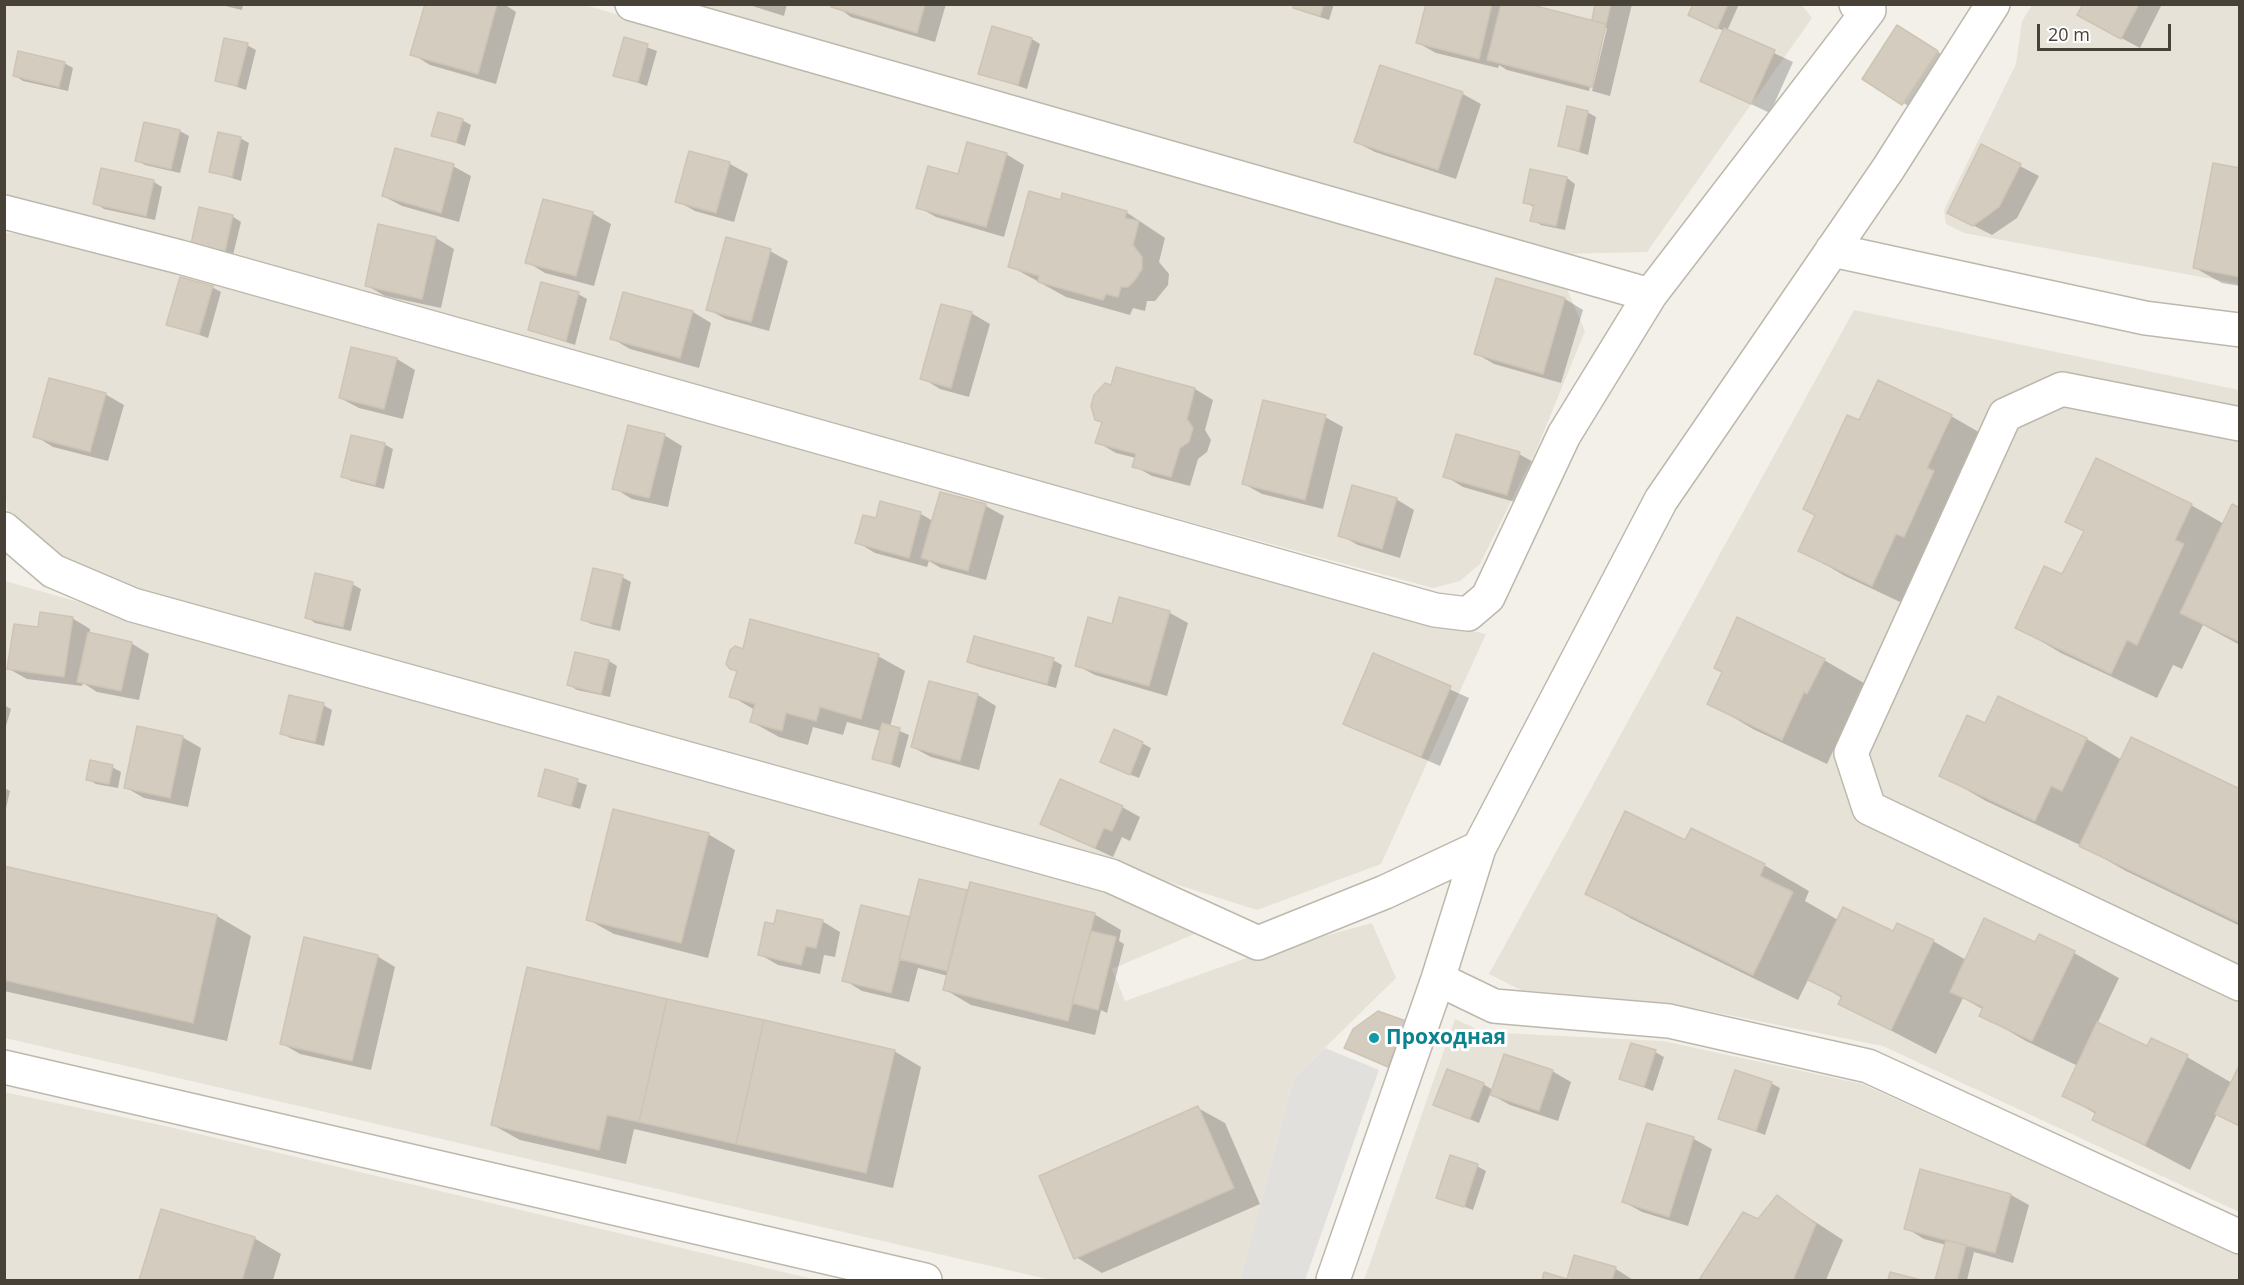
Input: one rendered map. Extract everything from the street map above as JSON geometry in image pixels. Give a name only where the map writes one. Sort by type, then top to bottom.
[{"type":"street","points":[[632,4],[1650,295]]},
{"type":"street","points":[[1333,1281],[1438,979],[1479,848],[1661,500],[1888,169],[1993,4]]},
{"type":"street","points":[[4,212],[180,257],[1435,610],[1468,614],[1488,597],[1564,435],[1650,295],[1866,6]]},
{"type":"street","points":[[1832,250],[2145,318],[2240,330]]},
{"type":"street","points":[[2240,424],[2062,389],[2005,415],[1851,753],[1869,808],[2240,984]]},
{"type":"street","points":[[4,529],[53,571],[133,604],[1111,876],[1258,943],[1385,892],[1479,848]]},
{"type":"street","points":[[1438,979],[1494,1006],[1669,1022],[1868,1066],[2240,1236]]},
{"type":"street","points":[[4,1066],[925,1281]]},
{"type":"shaded area","points":[[1801,4],[1812,18],[1647,252],[1560,254],[676,5]]},
{"type":"shaded area","points":[[5,5],[585,5],[1026,135],[1564,282],[1585,331],[1535,453],[1480,564],[1460,581],[1433,588],[5,200]]},
{"type":"shaded area","points":[[2032,5],[2239,5],[2239,284],[1964,233],[1946,224],[1944,210],[2016,64],[2022,21]]},
{"type":"shaded area","points":[[4,233],[46,235],[1407,616],[1486,634],[1381,864],[1257,910],[1115,865],[133,590],[63,557],[8,513],[4,483]]},
{"type":"shaded area","points":[[1854,310],[2239,390],[2239,1212],[1883,1046],[1668,1003],[1521,990],[1489,974]]},
{"type":"shaded area","points":[[5,581],[851,822],[1111,889],[1199,932],[1112,969],[1125,1001],[1255,955],[1372,923],[1396,978],[1294,1078],[1240,1280],[1051,1280],[5,1038]]},
{"type":"shaded area","points":[[1455,1019],[1483,1032],[1663,1041],[1862,1084],[2240,1255],[2239,1280],[1364,1280]]},
{"type":"shaded area","points":[[1325,1048],[1379,1070],[1305,1280],[1240,1280],[1294,1078]]},
{"type":"shaded area","points":[[4,1092],[165,1126],[817,1280],[5,1280]]},
{"type":"building","points":[[425,4],[497,4],[478,74],[410,55]]},
{"type":"building","points":[[832,4],[925,4],[917,33],[831,7]]},
{"type":"building","points":[[1294,4],[1324,4],[1320,16],[1293,8]]},
{"type":"building","points":[[1426,4],[1492,4],[1479,59],[1416,43]]},
{"type":"building","points":[[1501,4],[1528,4],[1606,24],[1592,87],[1487,60]]},
{"type":"building","points":[[1595,4],[1611,4],[1606,24],[1592,20]]},
{"type":"building","points":[[1693,4],[1728,4],[1717,29],[1688,15]]},
{"type":"building","points":[[2083,4],[2139,4],[2121,39],[2077,15]]},
{"type":"building","points":[[1897,25],[1938,51],[1902,105],[1862,79]]},
{"type":"building","points":[[992,26],[1032,38],[1018,85],[978,74]]},
{"type":"building","points":[[1724,28],[1775,50],[1751,104],[1700,81]]},
{"type":"building","points":[[624,37],[648,44],[638,82],[613,76]]},
{"type":"building","points":[[224,38],[248,43],[237,86],[215,81]]},
{"type":"building","points":[[18,51],[65,62],[59,87],[13,76]]},
{"type":"building","points":[[1380,65],[1463,92],[1438,170],[1354,142]]},
{"type":"building","points":[[1567,106],[1588,111],[1579,151],[1558,146]]},
{"type":"building","points":[[438,112],[463,119],[456,142],[431,136]]},
{"type":"building","points":[[144,122],[180,130],[171,169],[135,161]]},
{"type":"building","points":[[218,132],[241,137],[232,177],[209,172]]},
{"type":"building","points":[[967,142],[1007,153],[986,227],[916,208],[928,166],[958,174]]},
{"type":"building","points":[[1981,144],[2021,164],[1999,207],[1973,226],[1947,213]]},
{"type":"building","points":[[395,148],[454,164],[441,213],[382,196]]},
{"type":"building","points":[[689,151],[730,162],[716,213],[675,202]]},
{"type":"building","points":[[2213,163],[2240,168],[2240,277],[2193,268]]},
{"type":"building","points":[[101,168],[154,180],[146,216],[93,204]]},
{"type":"building","points":[[1530,169],[1567,177],[1556,226],[1530,221],[1534,205],[1523,203]]},
{"type":"building","points":[[1029,191],[1061,200],[1062,193],[1127,211],[1125,218],[1139,221],[1133,245],[1142,257],[1142,269],[1128,287],[1121,287],[1118,297],[1106,294],[1103,300],[1038,282],[1039,276],[1008,267]]},
{"type":"building","points":[[543,199],[593,212],[576,276],[525,263]]},
{"type":"building","points":[[199,207],[233,215],[225,251],[191,244]]},
{"type":"building","points":[[378,224],[436,237],[422,299],[365,286]]},
{"type":"building","points":[[726,237],[771,249],[751,322],[706,310]]},
{"type":"building","points":[[180,277],[213,286],[199,334],[166,325]]},
{"type":"building","points":[[1496,278],[1565,298],[1543,374],[1474,354]]},
{"type":"building","points":[[541,282],[579,292],[566,341],[528,330]]},
{"type":"building","points":[[623,292],[693,311],[680,358],[610,339]]},
{"type":"building","points":[[941,304],[972,312],[951,388],[920,379]]},
{"type":"building","points":[[351,347],[397,358],[384,409],[339,398]]},
{"type":"building","points":[[1116,367],[1195,388],[1187,419],[1193,428],[1189,442],[1180,448],[1171,477],[1132,467],[1136,454],[1095,443],[1102,422],[1095,420],[1091,406],[1094,395],[1105,383],[1111,385]]},
{"type":"building","points":[[49,378],[106,393],[90,452],[33,437]]},
{"type":"building","points":[[1878,380],[1952,415],[1927,468],[1934,471],[1904,537],[1896,534],[1872,586],[1798,551],[1815,515],[1803,509],[1847,415],[1859,420]]},
{"type":"building","points":[[1263,400],[1326,415],[1305,500],[1242,484]]},
{"type":"building","points":[[628,425],[665,434],[649,498],[612,489]]},
{"type":"building","points":[[1456,434],[1520,452],[1507,495],[1443,477]]},
{"type":"building","points":[[351,435],[385,443],[375,485],[341,477]]},
{"type":"building","points":[[2096,458],[2192,504],[2175,540],[2184,544],[2137,645],[2127,640],[2111,674],[2015,628],[2044,566],[2062,574],[2084,531],[2065,522]]},
{"type":"building","points":[[1352,485],[1397,498],[1382,549],[1338,536]]},
{"type":"building","points":[[940,492],[986,504],[968,571],[921,558]]},
{"type":"building","points":[[880,501],[921,512],[909,558],[855,543],[863,515],[876,518]]},
{"type":"building","points":[[2232,504],[2240,508],[2240,642],[2180,613]]},
{"type":"building","points":[[593,568],[623,575],[611,627],[581,620]]},
{"type":"building","points":[[315,573],[353,582],[343,627],[305,618]]},
{"type":"building","points":[[1119,597],[1170,611],[1149,686],[1075,666],[1088,617],[1112,624]]},
{"type":"building","points":[[40,612],[73,617],[64,677],[7,669],[14,624],[38,627]]},
{"type":"building","points":[[1737,617],[1825,659],[1807,694],[1804,692],[1782,740],[1707,704],[1722,672],[1714,668]]},
{"type":"building","points":[[750,619],[879,654],[861,719],[820,707],[816,721],[786,713],[782,731],[750,722],[755,704],[729,697],[737,671],[730,669],[726,664],[730,650],[735,646],[743,649]]},
{"type":"building","points":[[88,632],[132,642],[121,691],[77,682]]},
{"type":"building","points":[[974,636],[1054,658],[1047,684],[967,662]]},
{"type":"building","points":[[575,652],[609,660],[601,694],[567,685]]},
{"type":"building","points":[[1373,653],[1451,686],[1421,757],[1343,724]]},
{"type":"building","points":[[929,681],[978,694],[960,761],[911,747]]},
{"type":"building","points":[[289,695],[324,703],[315,742],[280,734]]},
{"type":"building","points":[[1998,696],[2087,738],[2062,791],[2051,786],[2035,821],[1939,776],[1967,715],[1985,723]]},
{"type":"building","points":[[882,723],[900,728],[891,764],[872,759]]},
{"type":"building","points":[[137,726],[183,736],[170,798],[124,788]]},
{"type":"building","points":[[1114,729],[1143,742],[1130,775],[1100,762]]},
{"type":"building","points":[[2131,737],[2240,789],[2240,923],[2079,846]]},
{"type":"building","points":[[90,760],[113,765],[109,784],[86,780]]},
{"type":"building","points":[[545,769],[578,779],[571,806],[538,796]]},
{"type":"building","points":[[1060,779],[1123,806],[1112,831],[1104,828],[1095,848],[1040,824]]},
{"type":"building","points":[[613,809],[709,833],[681,943],[586,920]]},
{"type":"building","points":[[1625,811],[1685,840],[1691,828],[1765,864],[1760,876],[1793,892],[1753,975],[1585,894]]},
{"type":"building","points":[[4,866],[217,915],[193,1023],[4,980]]},
{"type":"building","points":[[919,879],[967,890],[947,971],[899,959]]},
{"type":"building","points":[[970,882],[1095,913],[1068,1021],[943,990]]},
{"type":"building","points":[[861,905],[910,917],[891,993],[842,981]]},
{"type":"building","points":[[1843,907],[1893,931],[1897,923],[1934,940],[1891,1030],[1838,1004],[1842,996],[1808,980]]},
{"type":"building","points":[[777,910],[823,920],[816,948],[806,946],[801,965],[758,955],[765,922],[774,924]]},
{"type":"building","points":[[1984,918],[2035,942],[2039,934],[2075,951],[2032,1041],[1979,1016],[1983,1007],[1950,992]]},
{"type":"building","points":[[1091,931],[1116,937],[1098,1010],[1072,1003]]},
{"type":"building","points":[[304,937],[378,955],[352,1061],[280,1044]]},
{"type":"building","points":[[527,967],[667,999],[639,1122],[607,1115],[599,1150],[491,1125]]},
{"type":"building","points":[[667,999],[764,1020],[736,1144],[639,1122]]},
{"type":"building","name":"Проходная","points":[[1378,1011],[1406,1021],[1388,1067],[1344,1048],[1353,1029]]},
{"type":"building","points":[[764,1020],[895,1050],[866,1173],[736,1144]]},
{"type":"building","points":[[2097,1022],[2147,1046],[2151,1038],[2188,1055],[2145,1145],[2092,1120],[2096,1112],[2062,1096]]},
{"type":"building","points":[[1631,1043],[1656,1050],[1644,1087],[1619,1079]]},
{"type":"building","points":[[1504,1054],[1553,1070],[1539,1111],[1490,1095]]},
{"type":"building","points":[[2240,1064],[2240,1126],[2215,1114]]},
{"type":"building","points":[[1447,1069],[1484,1083],[1470,1119],[1433,1105]]},
{"type":"building","points":[[1735,1070],[1772,1082],[1756,1131],[1718,1119]]},
{"type":"building","points":[[1198,1106],[1234,1188],[1074,1259],[1039,1176]]},
{"type":"building","points":[[1647,1123],[1694,1137],[1669,1217],[1622,1202]]},
{"type":"building","points":[[1450,1155],[1478,1164],[1464,1207],[1436,1198]]},
{"type":"building","points":[[1920,1169],[2011,1194],[1995,1253],[1904,1229]]},
{"type":"building","points":[[1777,1195],[1816,1224],[1793,1280],[1699,1280],[1743,1212],[1758,1219]]},
{"type":"building","points":[[161,1209],[255,1237],[242,1280],[139,1280]]},
{"type":"building","points":[[1946,1240],[1966,1245],[1957,1280],[1935,1280]]},
{"type":"building","points":[[1574,1255],[1616,1267],[1612,1280],[1542,1280],[1544,1272],[1567,1279]]},
{"type":"building","points":[[1890,1272],[1921,1280],[1888,1280]]},
{"type":"place","name":"Проходная","points":[[1374,1038]]}]
